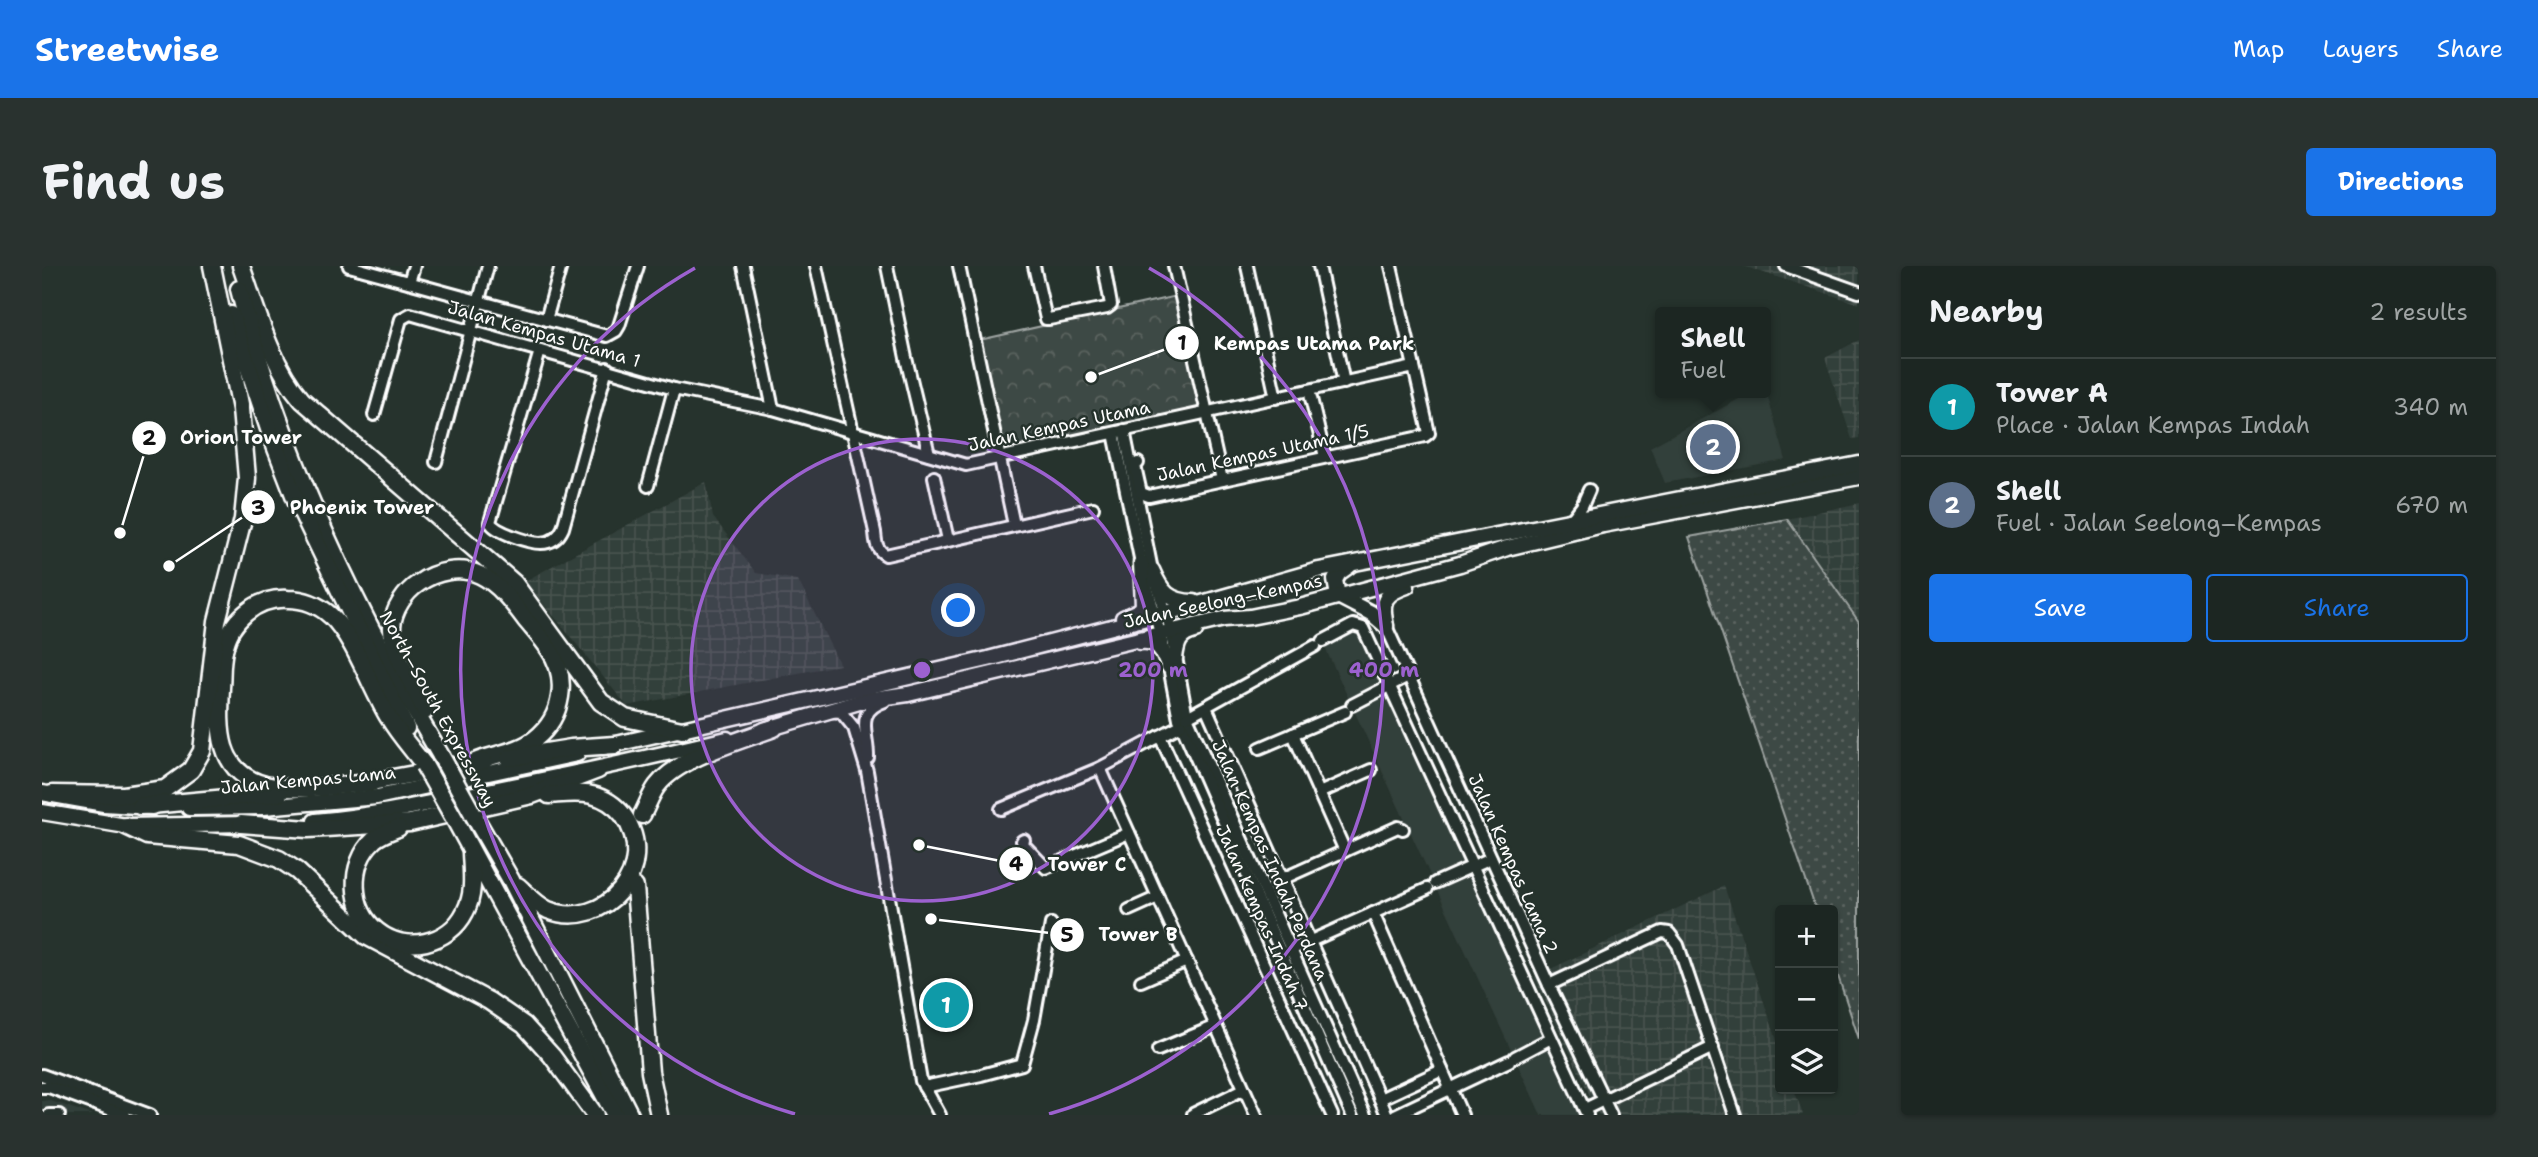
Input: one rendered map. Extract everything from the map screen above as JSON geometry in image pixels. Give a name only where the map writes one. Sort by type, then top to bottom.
[{"type":"highway","points":[[47,794],[124,795],[165,789],[191,770],[202,751],[216,621],[243,519],[247,478],[241,410],[212,266]]},
{"type":"highway","name":"North–South Expressway","points":[[219,266],[245,360],[296,500],[424,765],[615,1115]]},
{"type":"highway","name":"North–South Expressway","points":[[234,266],[249,327],[275,408],[302,478],[397,680],[511,880],[630,1115]]},
{"type":"highway","points":[[241,266],[277,360],[285,377],[302,400],[514,583],[601,702],[625,718],[682,730]]},
{"type":"highway","points":[[441,756],[422,703],[399,657],[392,626],[399,605],[415,585],[429,576],[445,571],[463,571],[479,575],[510,600],[550,650],[558,668],[561,685],[560,703],[553,718],[533,741],[475,762]]},
{"type":"highway","points":[[372,783],[297,788],[265,785],[246,775],[231,761],[218,728],[223,651],[233,627],[242,615],[253,607],[268,600],[296,599],[307,601],[331,617],[349,642],[389,719],[424,765]]},
{"type":"highway","points":[[642,815],[656,787],[670,773],[697,758],[774,728]]},
{"type":"highway","points":[[140,806],[372,783],[475,762],[570,748],[614,745]]},
{"type":"highway","points":[[242,824],[308,829],[410,823],[532,795],[598,770]]},
{"type":"highway","points":[[511,880],[545,909],[562,914],[587,912],[608,902],[621,890],[629,879],[636,857],[636,844],[630,825],[607,800],[572,792],[532,795]]},
{"type":"highway","points":[[410,823],[375,840],[359,862],[356,877],[356,894],[367,921],[393,941],[425,943],[449,932],[458,923],[466,911],[471,894],[471,851]]},
{"type":"highway","points":[[126,826],[147,836],[239,844],[279,859],[297,871],[366,936],[489,1001],[524,1025],[552,1056],[595,1115]]},
{"type":"highway","points":[[635,887],[650,1073],[659,1115]]},
{"type":"main road","name":"Jalan Seelong–Kempas","points":[[614,745],[988,659],[1319,570],[1859,464]]},
{"type":"main road","name":"Jalan Seelong–Kempas","points":[[598,770],[774,728],[866,700],[908,694],[1085,653],[1166,631],[1300,607],[1460,564],[1507,548],[1603,525],[1859,477]]},
{"type":"main road","points":[[1353,564],[1335,580],[1338,596],[1371,613],[1386,626]]},
{"type":"main road","points":[[1386,626],[1383,604],[1390,594],[1460,564]]},
{"type":"main road","points":[[1147,566],[1159,587],[1174,599],[1187,602],[1213,600]]},
{"type":"main road","points":[[988,659],[1037,639],[1127,617],[1140,610],[1147,566]]},
{"type":"main road","points":[[1172,663],[1178,643],[1187,633],[1250,617]]},
{"type":"main road","points":[[1085,653],[1149,642],[1159,647],[1172,663]]},
{"type":"main road","name":"Jalan Kempas Lama","points":[[47,794],[104,804],[170,808],[264,807],[377,797],[479,777],[614,745]]},
{"type":"main road","points":[[42,812],[126,826],[307,822],[366,817],[598,770]]},
{"type":"street","points":[[349,266],[601,335],[612,335],[620,326],[638,266]]},
{"type":"street","points":[[409,282],[414,266]]},
{"type":"street","points":[[436,462],[488,266]]},
{"type":"street","points":[[546,320],[561,266]]},
{"type":"street","points":[[743,266],[773,409]]},
{"type":"street","points":[[816,266],[876,532],[876,546],[881,552],[886,555],[1093,508]]},
{"type":"street","points":[[887,266],[929,454]]},
{"type":"street","points":[[959,266],[1014,526]]},
{"type":"street","points":[[1034,266],[1046,318],[1107,308],[1111,305],[1104,266]]},
{"type":"street","points":[[1174,266],[1222,480]]},
{"type":"street","points":[[1247,266],[1276,398]]},
{"type":"street","points":[[1319,266],[1344,383]]},
{"type":"street","points":[[1391,266],[1414,368]]},
{"type":"street","points":[[1786,266],[1859,292]]},
{"type":"street","name":"Jalan Kempas Utama 1","points":[[374,415],[401,319],[410,314],[674,389]]},
{"type":"street","points":[[540,351],[490,522],[497,531],[535,542],[543,544],[555,539],[563,528],[607,368]]},
{"type":"street","name":"Jalan Kempas Utama","points":[[674,389],[773,409],[966,465],[1414,368]]},
{"type":"street","name":"Jalan Kempas Utama 1/5","points":[[1138,463],[1135,466],[1141,493],[1145,496],[1425,436],[1429,433],[1429,427],[1414,368]]},
{"type":"street","points":[[648,486],[674,389]]},
{"type":"street","points":[[1309,390],[1325,457]]},
{"type":"street","points":[[1119,431],[1142,514],[1147,566]]},
{"type":"street","points":[[1119,431],[1147,566]]},
{"type":"street","points":[[934,477],[948,540]]},
{"type":"street","points":[[1572,519],[1589,490]]},
{"type":"street","name":"Jalan Kempas Indah Perdana","points":[[1147,566],[1166,631],[1184,721],[1286,952],[1352,1115]]},
{"type":"street","points":[[1001,809],[1100,768],[1319,643],[1353,625],[1363,628],[1586,1112],[1604,1100],[1713,1047]]},
{"type":"street","name":"Jalan Kempas Lama 2","points":[[1386,626],[1611,1115]]},
{"type":"street","points":[[1260,748],[1348,708],[1408,676]]},
{"type":"street","points":[[867,771],[868,752],[864,727],[868,712],[879,703],[908,694]]},
{"type":"street","points":[[1206,707],[1387,1115]]},
{"type":"street","points":[[821,712],[838,711],[848,718],[857,737],[867,771],[904,988],[924,1087],[940,1115]]},
{"type":"street","points":[[1293,734],[1345,851]]},
{"type":"street","name":"Jalan Kempas Indah 7","points":[[1160,736],[1332,1115]]},
{"type":"street","points":[[1100,768],[1256,1115]]},
{"type":"street","points":[[1319,793],[1371,770]]},
{"type":"street","points":[[1282,879],[1398,827],[1403,829]]},
{"type":"street","points":[[1024,840],[1024,845],[1046,868],[1129,833]]},
{"type":"street","points":[[1286,952],[1491,858]]},
{"type":"street","points":[[1129,910],[1158,897]]},
{"type":"street","points":[[1373,913],[1462,1115]]},
{"type":"street","points":[[924,1087],[1022,1064],[1034,1020],[1051,924]]},
{"type":"street","points":[[1549,985],[1662,932],[1669,933],[1678,945],[1735,1115]]},
{"type":"street","name":"Jalan Kempas Indah Perdana","points":[[1286,952],[1365,1115]]},
{"type":"street","points":[[1141,981],[1187,961]]},
{"type":"street","points":[[1158,1050],[1216,1026]]},
{"type":"street","points":[[1395,1115],[1551,1038]]},
{"type":"street","points":[[1380,1099],[1442,1070]]},
{"type":"street","points":[[42,1075],[150,1115]]},
{"type":"street","points":[[42,1087],[50,1087],[125,1115]]},
{"type":"street","points":[[1193,1114],[1244,1089]]},
{"type":"street","points":[[49,1115],[59,1115]]},
{"type":"shaded area","points":[[1743,266],[1859,266],[1859,304]]},
{"type":"shaded area","points":[[1859,340],[1859,438],[1852,439],[1825,358]]},
{"type":"shaded area","points":[[1741,398],[1768,398],[1786,460],[1665,483],[1650,447]]},
{"type":"shaded area","points":[[706,482],[713,517],[756,573],[798,580],[840,665],[627,706],[525,581]]},
{"type":"shaded area","points":[[1859,503],[1859,622],[1787,519]]},
{"type":"shaded area","points":[[1359,622],[1591,1115],[1541,1115],[1321,639]]},
{"type":"shaded area","points":[[1724,886],[1775,1034],[1775,1094],[1796,1094],[1803,1115],[1599,1115],[1534,977]]},
{"type":"shaded area","points":[[48,1100],[93,1115],[42,1115],[42,1101]]},
{"type":"green space","points":[[1181,295],[1207,413],[999,458],[975,341]]},
{"type":"green space","points":[[1787,519],[1859,622],[1859,1039],[1838,976],[1838,905],[1814,905],[1689,537]]},
{"type":"place","name":"Kempas Utama Park","points":[[1091,377]]},
{"type":"place","name":"Shell","points":[[1713,447]]},
{"type":"place","name":"Orion Tower","points":[[120,533]]},
{"type":"place","name":"Phoenix Tower","points":[[169,566]]},
{"type":"place","name":"Tower C","points":[[919,845]]},
{"type":"place","name":"Tower B","points":[[931,919]]},
{"type":"place","name":"Tower A","points":[[946,1005]]}]
